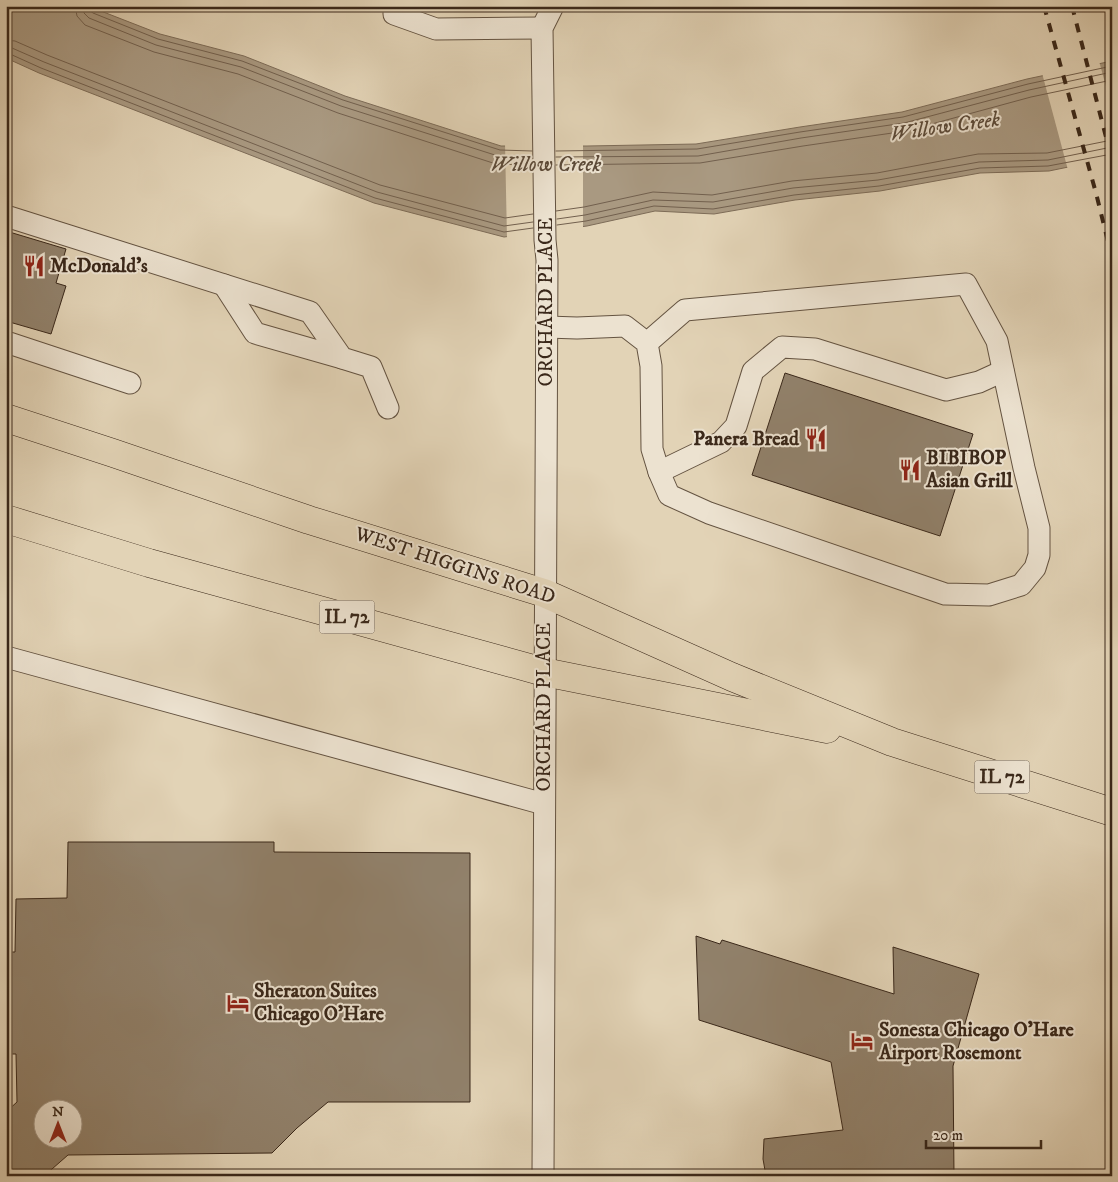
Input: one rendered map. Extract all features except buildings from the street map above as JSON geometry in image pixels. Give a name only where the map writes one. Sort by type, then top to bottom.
[{"type":"main road","name":"WEST HIGGINS ROAD","points":[[6,418],[309,520],[544,593],[732,677],[892,742],[1112,812]]},
{"type":"main road","name":"WEST HIGGINS ROAD","points":[[6,519],[149,563],[544,672],[892,742]]},
{"type":"lane","points":[[394,6],[394,14],[436,28],[542,28],[553,6]]},
{"type":"lane","name":"ORCHARD PLACE","points":[[542,28],[547,260],[544,593],[543,1176]]},
{"type":"lane","points":[[6,216],[310,312],[342,358]]},
{"type":"lane","points":[[547,327],[625,326],[647,343],[651,366],[652,449],[669,495],[709,513],[946,594],[989,595],[1022,585],[1035,568],[1039,555],[1039,528],[1024,468],[997,340],[966,284],[686,310],[647,343]]},
{"type":"lane","points":[[224,285],[255,334],[370,367],[388,408]]},
{"type":"lane","points":[[6,342],[130,384]]},
{"type":"lane","points":[[659,472],[721,442],[736,426],[753,371],[782,347],[815,350],[946,390],[979,382],[1003,371]]},
{"type":"lane","points":[[6,657],[544,804]]},
{"type":"water","name":"Willow Creek","points":[[6,6],[88,6],[160,34],[244,56],[345,96],[501,146],[696,144],[902,112],[1027,79],[1112,61],[1112,158],[1049,171],[980,173],[880,191],[795,200],[714,214],[655,211],[587,226],[504,237],[374,203],[39,73],[6,58]]},
{"type":"pier","points":[[1099,61],[1112,108],[1112,161],[1068,170],[1042,73]]},
{"type":"pier","points":[[505,143],[583,144],[583,229],[507,239]]},
{"type":"railway","points":[[1044,6],[1112,258]]},
{"type":"railway","points":[[1072,6],[1112,160]]},
{"type":"place","name":"McDonald's","points":[[34,266]]},
{"type":"place","name":"Panera Bread","points":[[816,439]]},
{"type":"place","name":"BIBIBOP Asian Grill","points":[[910,470]]},
{"type":"place","name":"Sheraton Suites Chicago O'Hare","points":[[238,1003]]},
{"type":"place","name":"Sonesta Chicago O'Hare Airport Rosemont","points":[[862,1041]]}]
